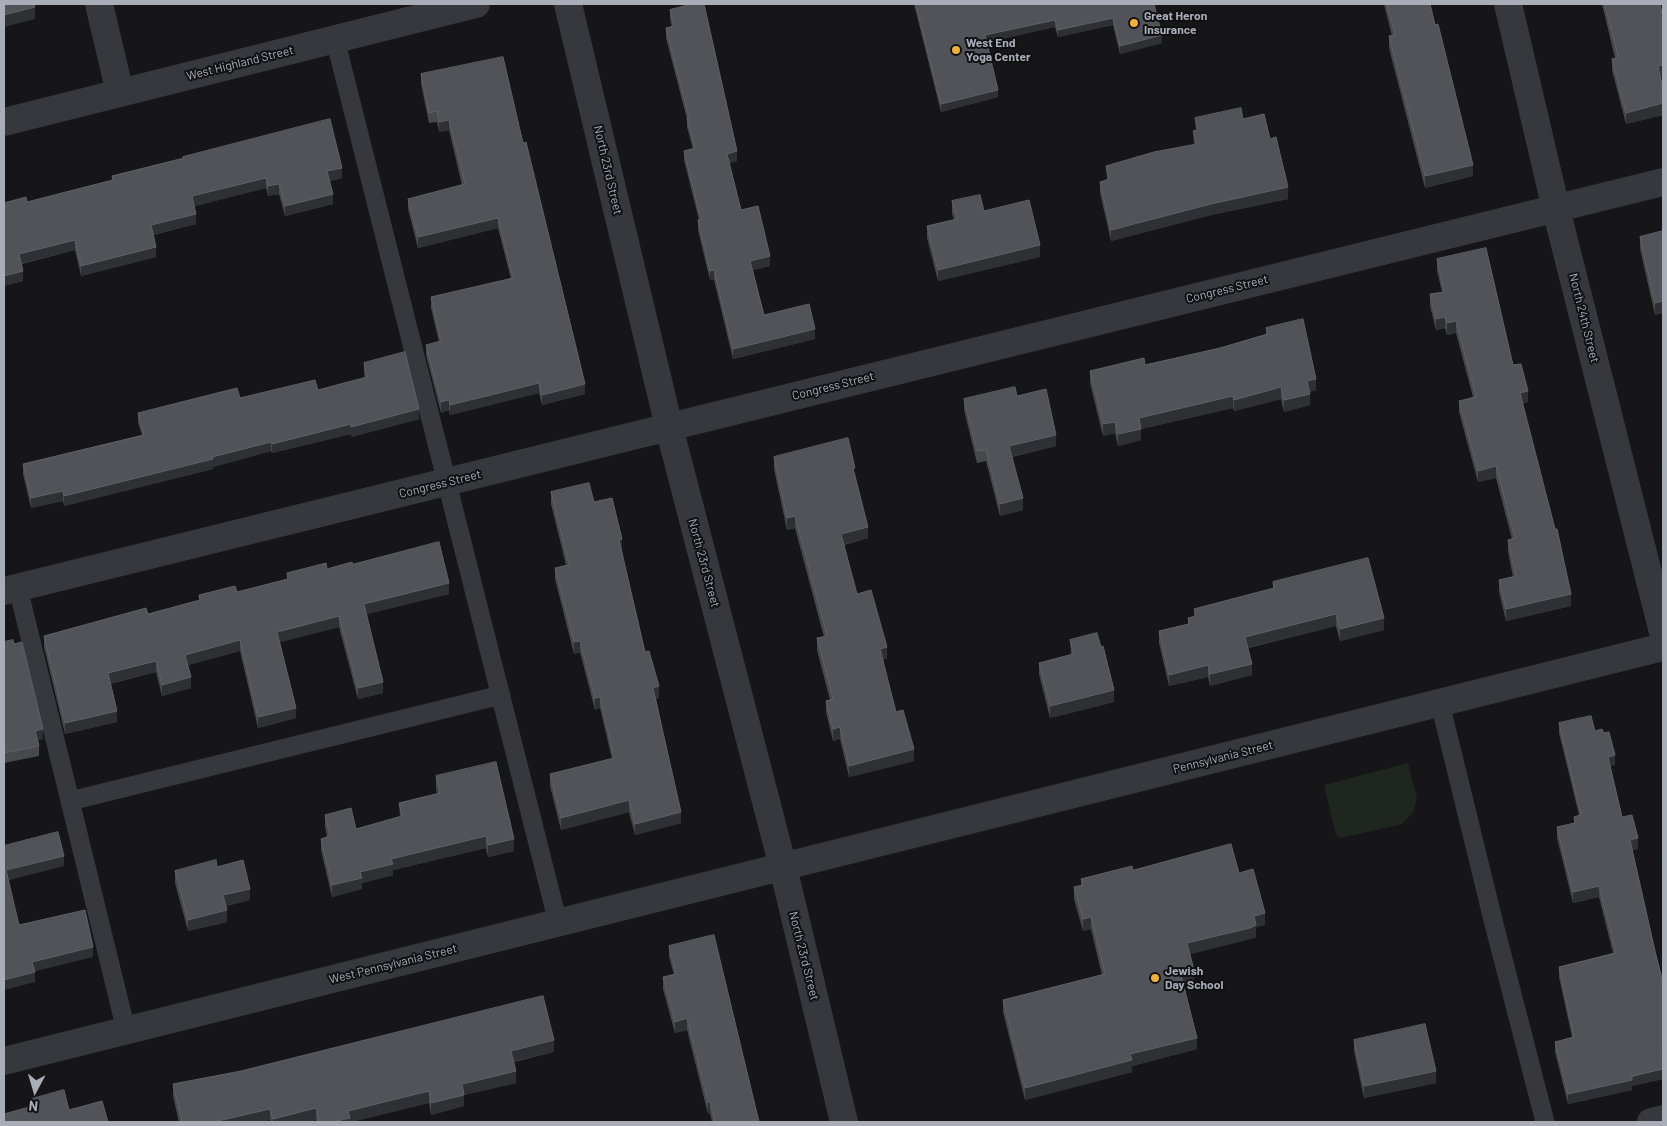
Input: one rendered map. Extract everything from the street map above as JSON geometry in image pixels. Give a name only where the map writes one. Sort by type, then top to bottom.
[{"type":"street","points":[[99,4],[120,93]]},
{"type":"street","name":"West Highland Street","points":[[4,122],[476,4]]},
{"type":"street","name":"North 23rd Street","points":[[568,4],[669,427],[783,867],[844,1122]]},
{"type":"street","name":"North 24th Street","points":[[1508,4],[1556,208],[1663,632]]},
{"type":"street","name":"Congress Street","points":[[11,589],[1663,182]]},
{"type":"street","name":"Pennsylvania Street","points":[[783,867],[1663,647]]},
{"type":"street","name":"West Pennsylvania Street","points":[[4,1061],[783,867]]},
{"type":"street","points":[[1651,1122],[1663,1119]]},
{"type":"lane","points":[[336,39],[558,923]]},
{"type":"lane","points":[[11,589],[70,801],[126,1030]]},
{"type":"lane","points":[[70,801],[500,695]]},
{"type":"lane","points":[[1440,703],[1545,1122]]},
{"type":"shaded area","points":[[1408,763],[1417,799],[1413,812],[1402,824],[1341,838],[1336,835],[1324,785]]},
{"type":"building","points":[[4,4],[34,4],[35,7],[4,15]]},
{"type":"building","points":[[692,4],[704,4],[737,151],[727,154],[741,210],[758,206],[770,256],[750,261],[764,315],[809,304],[815,329],[733,349],[714,270],[710,271],[698,220],[701,219],[684,151],[695,148],[666,28],[674,26],[670,10]]},
{"type":"building","points":[[916,4],[1154,4],[1162,35],[1120,46],[1113,18],[1058,30],[1055,20],[985,35],[998,90],[941,104]]},
{"type":"building","points":[[1387,4],[1430,4],[1435,25],[1438,24],[1473,165],[1425,176],[1389,36],[1395,35]]},
{"type":"building","points":[[1605,4],[1660,4],[1663,18],[1663,65],[1658,66],[1663,89],[1663,103],[1626,113],[1612,59],[1618,58]]},
{"type":"building","points":[[503,57],[523,143],[526,142],[585,384],[542,395],[539,383],[450,405],[449,400],[441,402],[426,345],[441,341],[431,297],[513,278],[498,218],[418,237],[408,199],[465,184],[449,120],[439,122],[437,111],[429,113],[421,74]]},
{"type":"building","points":[[1241,108],[1243,119],[1264,114],[1270,139],[1276,137],[1288,187],[1211,204],[1111,230],[1100,182],[1109,179],[1106,166],[1154,152],[1197,144],[1193,131],[1198,130],[1195,118]]},
{"type":"building","points":[[330,119],[342,168],[327,171],[333,194],[285,206],[279,184],[268,186],[266,178],[192,196],[196,214],[151,225],[156,247],[81,266],[75,240],[19,254],[23,271],[4,276],[4,203],[26,197],[27,202],[113,180],[112,176]]},
{"type":"building","points":[[980,195],[984,211],[1029,200],[1040,245],[938,270],[927,226],[957,219],[952,201]]},
{"type":"building","points":[[1663,231],[1663,301],[1655,303],[1640,237]]},
{"type":"building","points":[[1486,248],[1513,365],[1521,364],[1528,391],[1520,393],[1555,529],[1557,529],[1571,594],[1506,609],[1499,580],[1516,576],[1508,540],[1515,538],[1496,466],[1478,471],[1459,401],[1476,397],[1456,321],[1447,323],[1445,317],[1436,319],[1430,294],[1444,292],[1437,259]]},
{"type":"building","points":[[1303,319],[1316,379],[1307,381],[1310,394],[1284,400],[1281,387],[1234,400],[1233,396],[1139,418],[1141,429],[1118,434],[1115,422],[1103,424],[1090,371],[1144,358],[1145,365],[1220,348],[1268,334],[1266,328]]},
{"type":"building","points":[[405,352],[419,409],[351,427],[351,424],[272,444],[271,442],[212,457],[213,459],[64,496],[63,491],[31,498],[23,464],[144,435],[138,413],[237,388],[240,398],[315,380],[318,390],[367,377],[364,363]]},
{"type":"building","points":[[1015,387],[1017,396],[1046,389],[1056,435],[1009,446],[1023,498],[1000,504],[986,450],[977,451],[964,399]]},
{"type":"building","points":[[848,438],[855,468],[853,468],[868,527],[841,534],[857,594],[871,590],[887,647],[880,649],[896,712],[903,710],[914,749],[849,766],[840,727],[833,729],[826,701],[833,699],[817,638],[827,636],[795,516],[787,518],[774,457]]},
{"type":"building","points":[[589,483],[594,502],[612,498],[622,539],[619,540],[645,652],[649,651],[659,686],[653,688],[681,812],[635,824],[629,800],[561,818],[550,774],[614,758],[600,697],[595,698],[580,641],[574,642],[555,568],[569,565],[551,492]]},
{"type":"building","points":[[439,542],[449,583],[364,604],[383,682],[358,688],[339,616],[277,632],[296,708],[258,717],[240,640],[185,655],[191,677],[162,685],[156,661],[108,673],[117,711],[65,723],[44,636],[146,608],[148,614],[200,600],[199,595],[235,586],[237,592],[288,579],[287,573],[326,563],[327,569]]},
{"type":"building","points":[[1368,558],[1384,618],[1340,629],[1336,614],[1245,637],[1252,664],[1210,674],[1208,665],[1169,675],[1159,631],[1189,624],[1188,618],[1196,616],[1194,609],[1274,588],[1273,582]]},
{"type":"building","points":[[1097,633],[1101,647],[1103,646],[1114,690],[1050,706],[1039,663],[1074,654],[1070,640]]},
{"type":"building","points":[[13,640],[14,644],[22,642],[43,729],[35,731],[39,746],[4,753],[4,642]]},
{"type":"building","points":[[1591,716],[1595,731],[1602,729],[1604,733],[1609,732],[1615,755],[1608,757],[1622,817],[1632,815],[1638,838],[1630,840],[1663,983],[1663,1069],[1632,1076],[1632,1080],[1568,1094],[1555,1042],[1574,1037],[1559,967],[1616,953],[1599,886],[1573,892],[1557,827],[1575,823],[1574,817],[1581,815],[1559,723]]},
{"type":"building","points":[[496,762],[514,839],[488,845],[486,836],[391,859],[393,864],[360,872],[362,878],[332,885],[321,839],[330,836],[325,815],[351,808],[356,829],[402,816],[399,803],[440,793],[436,776]]},
{"type":"building","points":[[58,832],[64,856],[6,870],[19,925],[85,910],[93,947],[32,962],[35,972],[4,980],[4,846]]},
{"type":"building","name":"Jewish Day School","points":[[1231,844],[1239,873],[1253,869],[1265,913],[1254,916],[1256,925],[1250,928],[1187,943],[1194,970],[1181,975],[1197,1038],[1130,1054],[1132,1060],[1025,1088],[1003,1000],[1105,974],[1091,917],[1083,919],[1074,887],[1083,885],[1081,879],[1132,866],[1133,870]]},
{"type":"building","points":[[216,860],[217,867],[243,860],[250,889],[223,895],[227,910],[188,920],[175,871]]},
{"type":"building","points":[[714,935],[759,1122],[715,1122],[710,1102],[708,1102],[687,1018],[675,1022],[663,977],[676,974],[669,946]]},
{"type":"building","points":[[543,996],[554,1040],[511,1051],[516,1071],[462,1084],[464,1095],[431,1103],[429,1091],[348,1111],[350,1118],[332,1122],[319,1122],[316,1108],[273,1119],[270,1109],[213,1122],[182,1122],[173,1084],[241,1071]]},
{"type":"building","points":[[1425,1024],[1436,1071],[1364,1086],[1354,1040]]},
{"type":"building","points":[[64,1090],[69,1110],[102,1101],[108,1122],[4,1122],[4,1114],[33,1106],[32,1099]]},
{"type":"place","name":"Great Heron Insurance","points":[[1134,23]]},
{"type":"place","name":"West End Yoga Center","points":[[956,50]]},
{"type":"place","name":"Jewish Day School","points":[[1155,978]]}]
